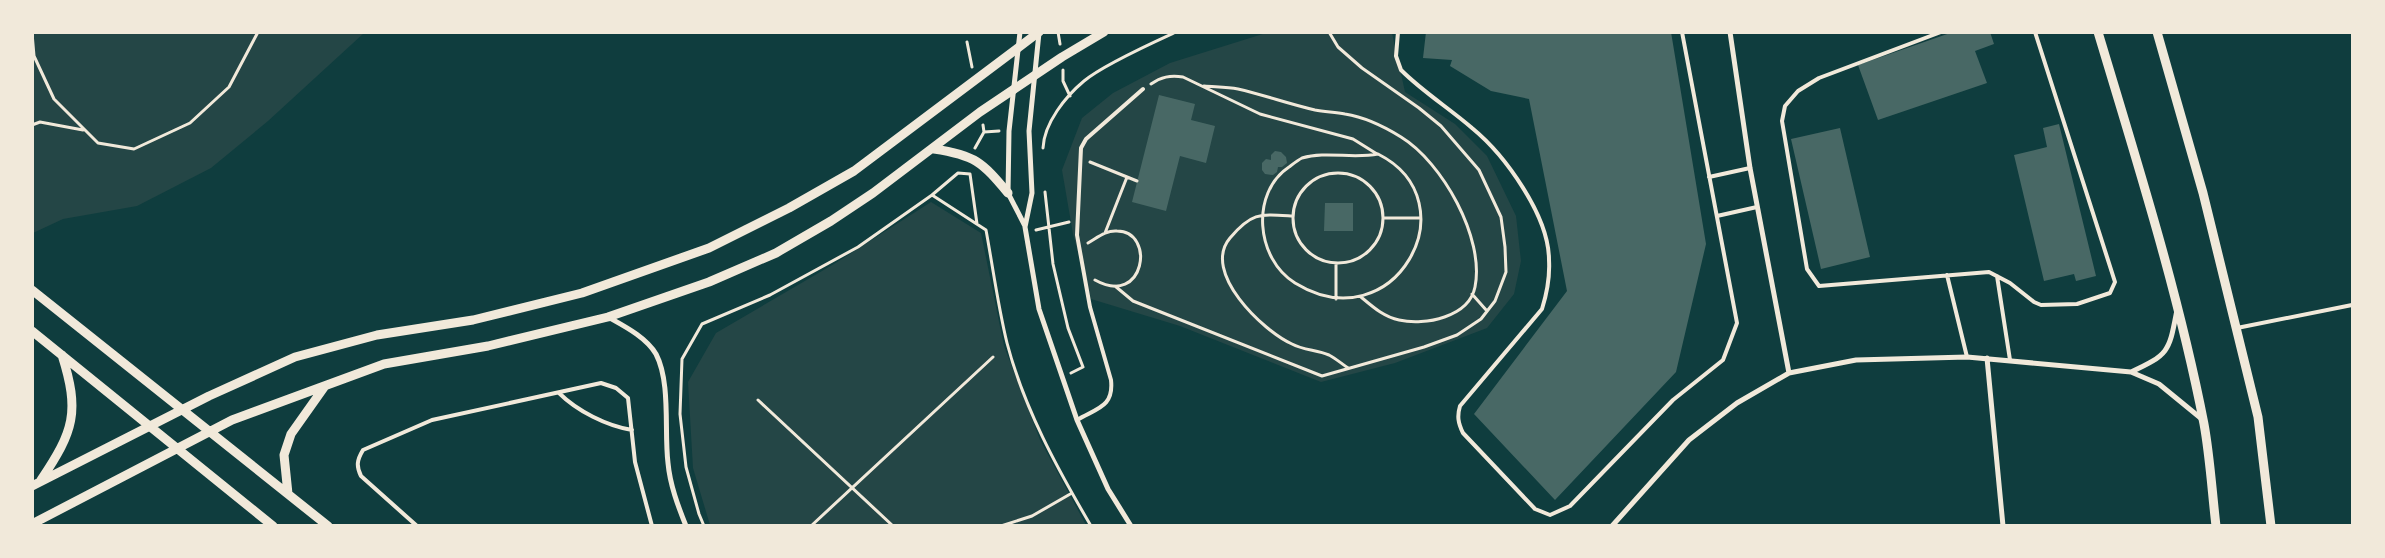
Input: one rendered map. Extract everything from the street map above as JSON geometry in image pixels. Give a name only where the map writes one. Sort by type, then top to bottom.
[{"type":"street","points":[[1008,193],[1009,131],[1020,32]]},
{"type":"street","points":[[32,524],[232,420],[384,364],[488,346],[608,317],[709,282],[776,253],[831,221],[934,149],[980,112],[1104,32]]},
{"type":"street","points":[[1730,32],[1750,168],[1789,373]]},
{"type":"street","points":[[2098,32],[2151,208],[2177,307],[2203,420],[2216,526]]},
{"type":"street","points":[[2156,32],[2203,193],[2258,417],[2271,526]]},
{"type":"street","points":[[36,484],[181,410],[294,357],[377,335],[473,320],[582,293],[709,248],[789,208],[854,171],[1039,33]]},
{"type":"street","points":[[1025,227],[1032,193],[1029,131],[1033,77],[1039,33]]},
{"type":"street","points":[[934,149],[970,156],[986,167],[1008,193],[1025,227],[1039,309],[1077,420],[1108,489],[1131,526]]},
{"type":"street","points":[[32,290],[328,526]]},
{"type":"street","points":[[2131,372],[2159,359],[2170,345],[2177,307]]},
{"type":"street","points":[[608,317],[636,334],[655,353],[663,376],[668,465],[675,498],[686,526]]},
{"type":"street","points":[[32,331],[273,526]]},
{"type":"street","points":[[36,484],[59,453],[72,417],[74,399],[62,355]]},
{"type":"street","points":[[1612,526],[1690,440],[1737,403],[1789,373],[1856,360],[1967,357],[2131,372],[2159,384],[2203,420]]},
{"type":"street","points":[[1987,358],[2003,526]]},
{"type":"street","points":[[288,494],[284,455],[291,434],[326,386]]},
{"type":"lane","points":[[1398,32],[1396,56],[1401,70],[1487,142],[1511,172],[1532,203],[1545,234],[1550,259],[1547,292],[1542,309],[1460,406],[1458,413],[1463,433],[1535,509],[1550,515],[1566,510],[1673,400],[1723,360],[1737,324],[1682,32]]},
{"type":"lane","points":[[1941,32],[1819,78],[1798,91],[1785,106],[1782,121],[1807,269],[1819,286],[1989,272],[2041,305],[2077,304],[2110,293],[2115,282],[2035,32]]},
{"type":"lane","points":[[1077,420],[1107,403],[1112,393],[1111,380],[1090,307],[1079,248],[1077,220],[1081,148],[1086,139],[1143,89]]},
{"type":"lane","points":[[1709,177],[1750,168]]},
{"type":"lane","points":[[1717,216],[1757,207]]},
{"type":"lane","points":[[1947,275],[1967,357]]},
{"type":"lane","points":[[1997,276],[2010,360]]},
{"type":"lane","points":[[2237,328],[2352,305]]},
{"type":"lane","points":[[416,526],[361,476],[357,468],[357,459],[363,450],[432,420],[600,383],[616,388],[628,398],[635,462],[652,526]]},
{"type":"lane","points":[[559,393],[571,405],[615,426],[632,430]]},
{"type":"path","points":[[32,33],[34,56],[54,99],[98,143],[134,149],[190,123],[229,88],[258,32]]},
{"type":"path","points":[[1115,286],[1133,301],[1322,376],[1424,347],[1457,335],[1481,319],[1495,302],[1506,272],[1501,216],[1479,170],[1441,126],[1362,68],[1338,47],[1329,32]]},
{"type":"path","points":[[1143,89],[1159,79],[1172,76],[1183,77],[1260,114],[1353,139],[1392,161],[1409,178],[1419,202],[1421,226],[1415,250],[1402,271],[1384,288],[1361,297],[1336,299],[1312,293],[1290,280],[1274,261],[1264,238],[1262,214],[1268,189],[1284,171],[1302,158],[1329,156],[1364,157],[1378,154]]},
{"type":"path","points":[[1204,86],[1237,89],[1316,110],[1346,114],[1402,137],[1430,161],[1446,181],[1458,203],[1468,230],[1476,268],[1475,288],[1467,303],[1442,318],[1426,322],[1400,321],[1380,313],[1361,297]]},
{"type":"path","points":[[32,125],[40,122],[85,130]]},
{"type":"path","points":[[1080,158],[1137,182]]},
{"type":"path","points":[[704,526],[686,467],[680,414],[682,359],[702,324],[770,295],[858,246],[932,195],[958,172],[970,174],[977,224]]},
{"type":"path","points":[[1343,174],[1363,182],[1371,189],[1381,208],[1383,218],[1382,229],[1372,248],[1354,260],[1336,263],[1322,260],[1304,248],[1294,229],[1293,216],[1298,198],[1312,182],[1321,176],[1343,174]]},
{"type":"path","points":[[1105,233],[1127,177]]},
{"type":"path","points":[[932,195],[986,230],[1008,344],[1021,381],[1043,438],[1091,526]]},
{"type":"path","points":[[1293,216],[1262,214],[1251,218],[1238,228],[1225,243],[1221,256],[1233,291],[1269,331],[1293,345],[1329,355],[1348,368]]},
{"type":"path","points":[[1383,218],[1420,218]]},
{"type":"path","points":[[1026,234],[1049,226],[1077,220]]},
{"type":"path","points":[[1079,248],[1105,233],[1118,230],[1128,234],[1137,241],[1141,255],[1140,270],[1132,279],[1115,286],[1107,287],[1084,274]]},
{"type":"path","points":[[1336,263],[1336,299]]},
{"type":"path","points":[[1472,294],[1487,311]]},
{"type":"path","points":[[811,526],[993,357]]},
{"type":"path","points":[[758,400],[893,526]]},
{"type":"path","points":[[1001,526],[1032,516],[1072,493]]},
{"type":"shaded area","points":[[32,33],[364,33],[268,121],[211,168],[137,206],[63,219],[33,233]]},
{"type":"shaded area","points":[[1266,33],[1392,33],[1405,92],[1455,124],[1487,156],[1516,216],[1521,261],[1514,294],[1487,328],[1395,363],[1321,382],[1180,326],[1091,299],[1073,234],[1062,170],[1082,118],[1113,93],[1170,63]]},
{"type":"shaded area","points":[[931,202],[981,233],[1004,346],[1040,440],[1086,525],[710,525],[693,468],[688,382],[716,333],[834,264]]},
{"type":"building","points":[[1426,32],[1671,32],[1706,244],[1676,372],[1555,500],[1474,414],[1567,291],[1529,99],[1491,91],[1450,66],[1452,60],[1423,58]]},
{"type":"building","points":[[1953,32],[1990,32],[1994,44],[1975,51],[1987,83],[1878,120],[1858,65]]},
{"type":"building","points":[[1159,95],[1195,104],[1191,120],[1215,126],[1206,163],[1180,156],[1166,211],[1132,202]]},
{"type":"building","points":[[2059,124],[2096,276],[2076,281],[2074,274],[2044,281],[2014,155],[2047,147],[2043,128]]},
{"type":"building","points":[[1840,128],[1870,257],[1821,269],[1791,139]]},
{"type":"building","points":[[1275,151],[1281,152],[1286,157],[1287,163],[1282,167],[1278,167],[1277,172],[1273,175],[1265,174],[1262,170],[1262,163],[1266,159],[1271,160],[1271,155]]},
{"type":"building","points":[[1325,203],[1353,203],[1353,231],[1324,231]]}]
